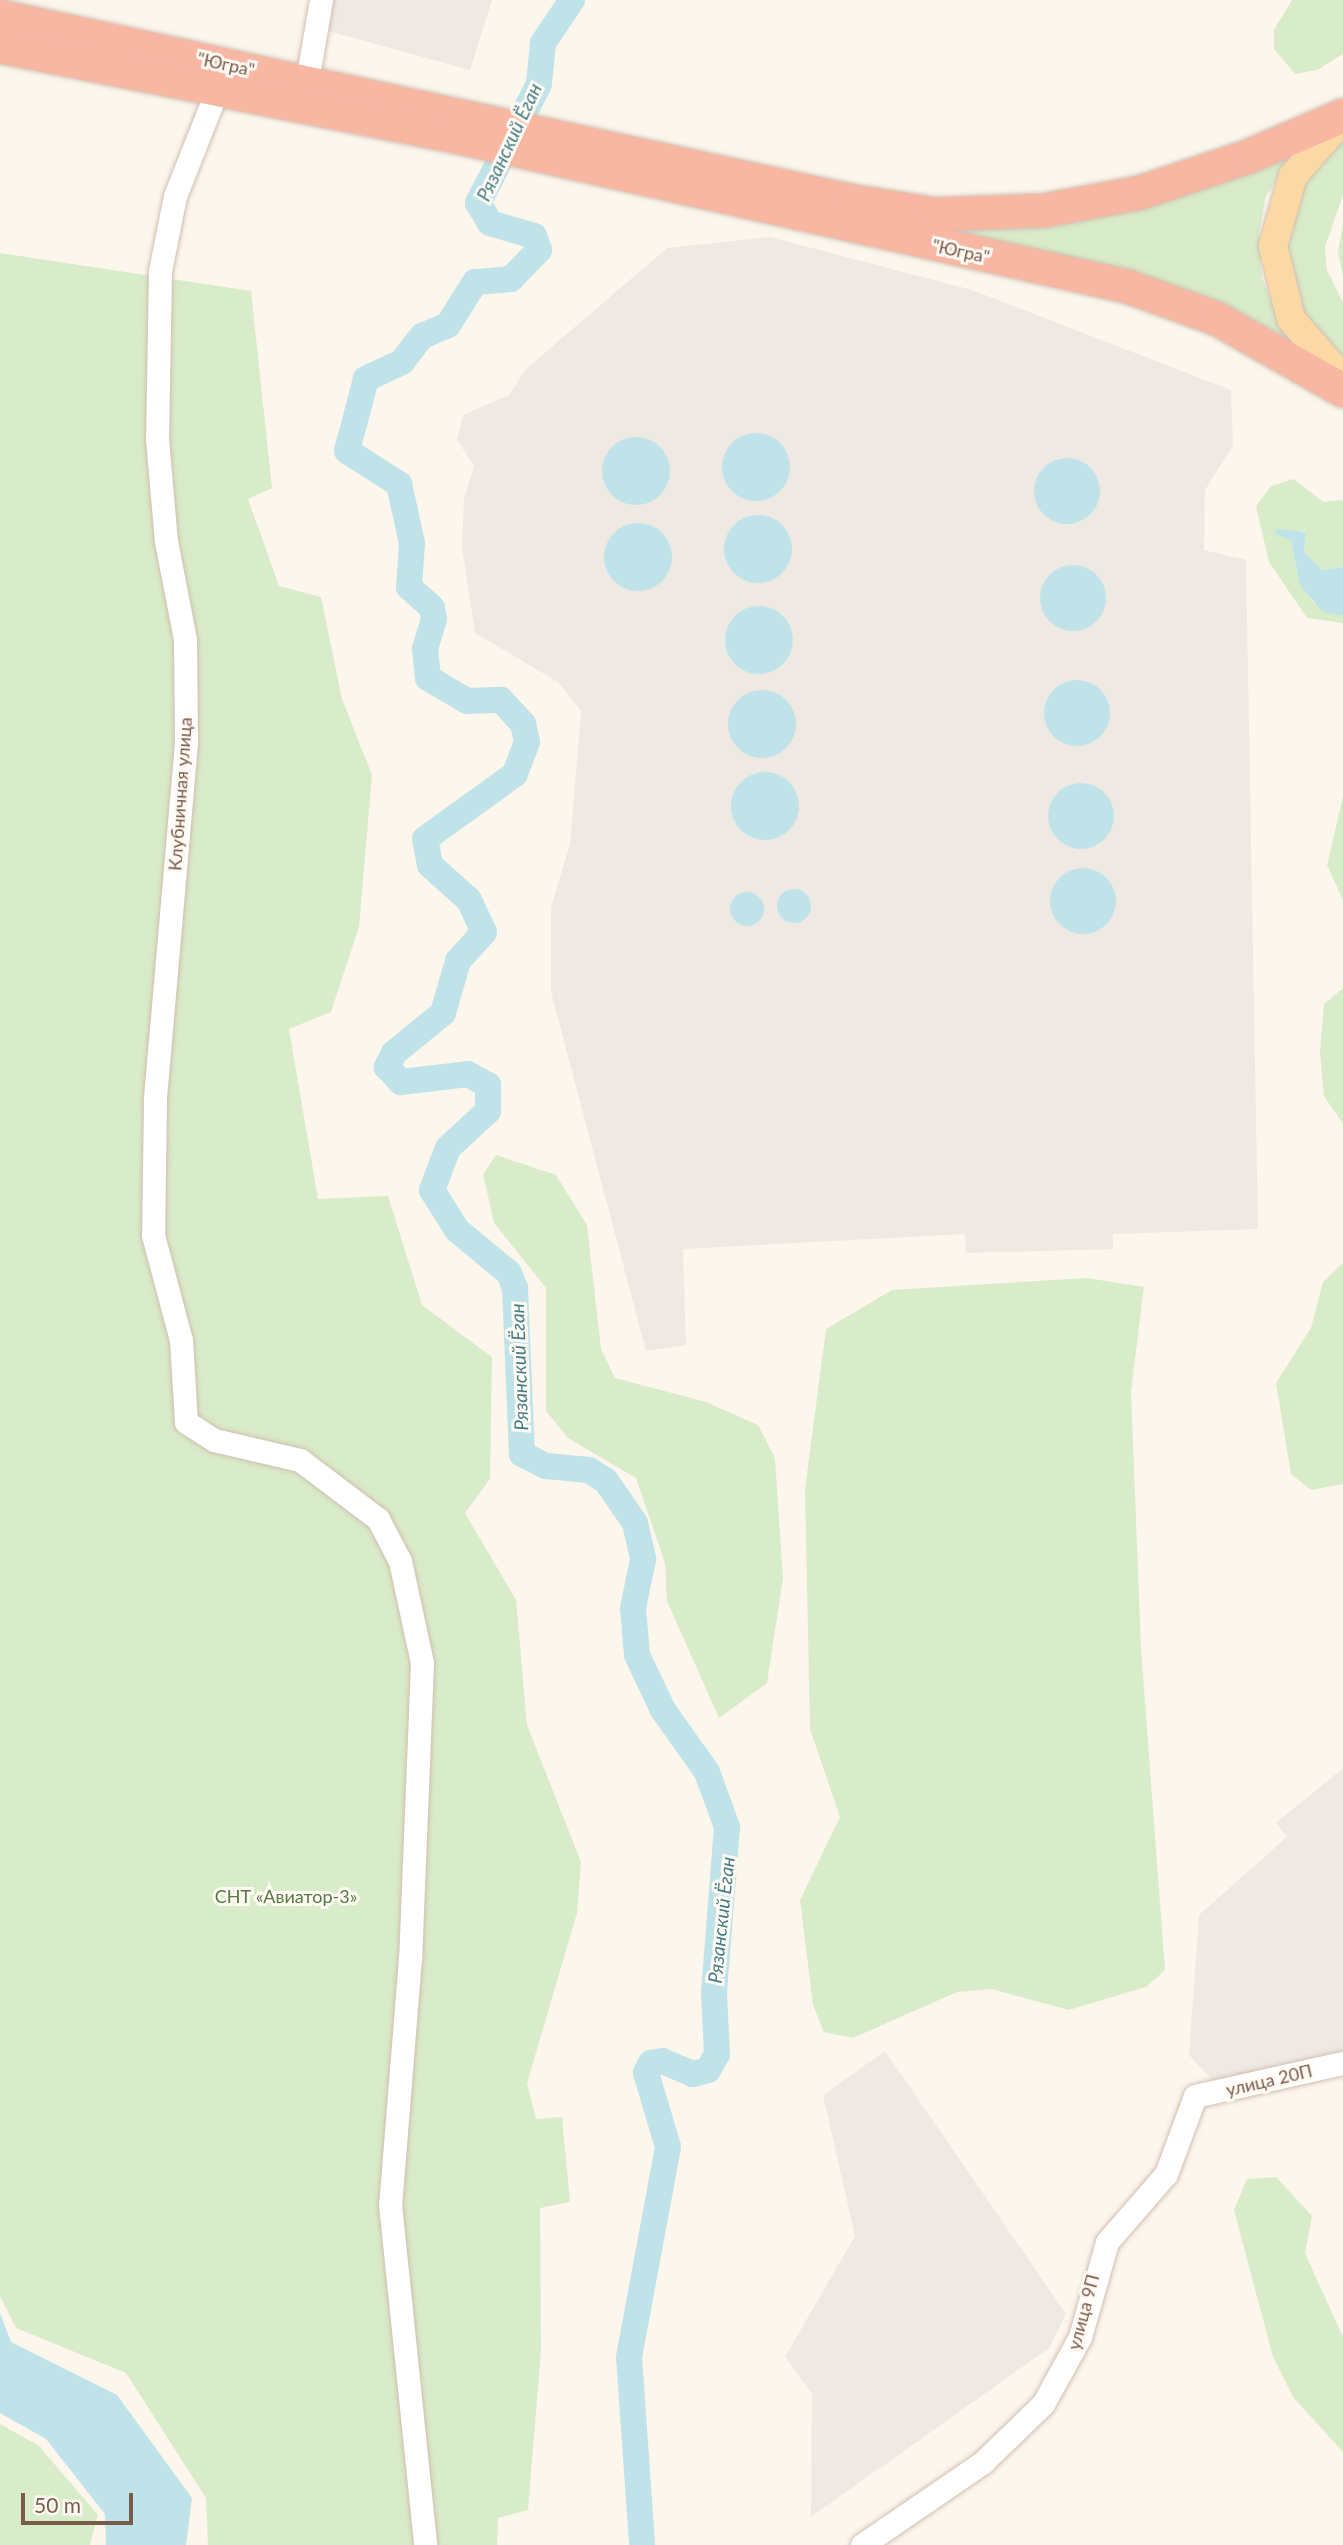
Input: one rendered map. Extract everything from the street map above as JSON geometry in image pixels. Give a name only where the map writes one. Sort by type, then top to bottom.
[{"type":"highway","name":"\"Югра\"","points":[[0,16],[307,81],[449,122]]},
{"type":"highway","name":"\"Югра\"","points":[[0,46],[218,90],[449,122]]},
{"type":"highway","name":"\"Югра\"","points":[[565,148],[853,201],[1001,215],[1140,192],[1248,156],[1343,117]]},
{"type":"highway","points":[[449,122],[565,148]]},
{"type":"highway","name":"\"Югра\"","points":[[565,148],[1151,293],[1244,332],[1343,390]]},
{"type":"main road","points":[[1343,117],[1293,176],[1273,246],[1291,319],[1343,379]]},
{"type":"street","points":[[307,81],[321,0]]},
{"type":"street","name":"Клубничная улица","points":[[218,90],[168,220],[158,307],[157,439],[166,541],[185,640],[186,743],[150,1176],[153,1235],[181,1340],[186,1422],[214,1440],[282,1452],[320,1473],[378,1519],[403,1574],[425,1698],[390,2204],[425,2545]]},
{"type":"street","name":"улица 20П","points":[[1195,2096],[1343,2063]]},
{"type":"street","name":"улица 9П","points":[[862,2545],[983,2462],[1043,2404],[1080,2337],[1107,2242],[1166,2174],[1195,2096]]},
{"type":"shaded area","points":[[332,0],[492,0],[470,70],[328,31]]},
{"type":"shaded area","points":[[770,237],[972,290],[1231,390],[1233,445],[1205,490],[1204,550],[1246,560],[1258,1229],[1113,1234],[1113,1249],[966,1253],[965,1234],[683,1249],[686,1345],[646,1351],[551,992],[551,907],[570,844],[581,711],[558,682],[475,633],[462,547],[464,499],[474,466],[457,440],[463,415],[509,395],[527,368],[667,248]]},
{"type":"shaded area","points":[[1343,1768],[1343,2050],[1214,2082],[1189,2055],[1199,1915],[1287,1837],[1276,1823]]},
{"type":"shaded area","points":[[885,2051],[1066,2314],[1049,2348],[811,2517],[812,2394],[785,2357],[855,2236],[823,2095]]},
{"type":"green space","points":[[1292,0],[1343,0],[1343,54],[1317,70],[1295,74],[1274,49],[1274,30]]},
{"type":"green space","points":[[1343,139],[1343,195],[1325,247],[1327,270],[1343,303],[1343,358],[1304,314],[1286,249],[1306,180]]},
{"type":"green space","points":[[568,146],[941,225],[1298,146],[1266,196],[1259,235],[1262,278],[1286,338]]},
{"type":"green space","points":[[1343,222],[1343,277],[1338,252]]},
{"type":"green space","name":"СНТ «Авиатор-3»","points":[[0,253],[251,291],[272,488],[248,499],[279,586],[321,597],[342,699],[372,775],[359,927],[331,1012],[289,1029],[318,1199],[388,1196],[422,1305],[492,1357],[490,1479],[465,1513],[516,1600],[527,1725],[581,1862],[577,1913],[527,2083],[536,2119],[562,2117],[570,2202],[540,2208],[541,2350],[528,2510],[498,2518],[497,2545],[208,2545],[206,2498],[126,2373],[16,2328],[0,2296]]},
{"type":"green space","points":[[1294,479],[1323,502],[1343,500],[1343,567],[1322,570],[1313,563],[1304,552],[1306,531],[1275,533],[1291,541],[1300,586],[1315,604],[1343,616],[1343,623],[1307,618],[1269,562],[1256,506],[1271,486]]},
{"type":"green space","points":[[1343,796],[1343,900],[1327,865]]},
{"type":"green space","points":[[1343,988],[1343,1124],[1324,1096],[1320,1053],[1324,1004]]},
{"type":"green space","points":[[496,1155],[556,1175],[587,1225],[601,1349],[615,1378],[706,1402],[758,1425],[775,1458],[783,1578],[767,1683],[719,1718],[667,1601],[665,1563],[636,1478],[568,1438],[546,1411],[546,1288],[494,1223],[483,1174]]},
{"type":"green space","points":[[1343,1263],[1343,1484],[1311,1490],[1291,1474],[1276,1383],[1311,1328],[1323,1282]]},
{"type":"green space","points":[[1087,1278],[1144,1287],[1131,1392],[1141,1648],[1165,1970],[1146,1987],[1069,2010],[991,1989],[957,1992],[853,2038],[824,2032],[813,2005],[800,1900],[840,1817],[810,1729],[805,1489],[826,1329],[892,1290]]},
{"type":"green space","points":[[1276,2177],[1312,2216],[1305,2253],[1343,2337],[1343,2452],[1293,2397],[1273,2357],[1234,2210],[1247,2179]]},
{"type":"green space","points":[[0,2424],[39,2446],[98,2515],[90,2545],[0,2545]]},
{"type":"water","points":[[756,433],[769,436],[780,443],[787,454],[790,467],[787,480],[780,491],[769,498],[756,501],[743,498],[732,491],[725,480],[722,467],[725,454],[732,443],[743,436]]},
{"type":"water","points":[[636,437],[649,440],[660,447],[667,458],[670,471],[667,484],[660,495],[649,502],[636,505],[623,502],[612,495],[605,484],[602,471],[605,458],[612,447],[623,440]]},
{"type":"water","points":[[1060,458],[1074,458],[1086,463],[1095,472],[1100,491],[1098,504],[1091,515],[1074,524],[1060,524],[1048,519],[1039,510],[1034,498],[1034,484],[1039,472],[1048,463]]},
{"type":"water","points":[[758,515],[771,518],[782,525],[789,536],[792,549],[789,562],[782,573],[771,580],[758,583],[745,580],[734,573],[727,562],[724,549],[727,536],[734,525],[745,518]]},
{"type":"water","points":[[638,523],[651,526],[662,533],[669,544],[672,557],[669,570],[662,581],[651,588],[638,591],[625,588],[614,581],[607,570],[604,557],[607,544],[614,533],[625,526]]},
{"type":"water","points":[[1277,529],[1306,532],[1304,552],[1322,570],[1343,567],[1343,616],[1322,611],[1300,586],[1291,541],[1274,533]]},
{"type":"water","points":[[1066,565],[1080,565],[1092,570],[1101,579],[1106,598],[1104,611],[1097,622],[1080,631],[1066,631],[1054,626],[1045,617],[1040,605],[1040,591],[1045,579],[1054,570]]},
{"type":"water","points":[[759,606],[772,609],[783,616],[790,627],[793,640],[790,653],[783,664],[772,671],[759,674],[746,671],[735,664],[728,653],[725,640],[728,627],[735,616],[746,609]]},
{"type":"water","points":[[1070,680],[1084,680],[1096,685],[1105,694],[1110,713],[1108,726],[1101,737],[1084,746],[1070,746],[1058,741],[1049,732],[1044,720],[1044,706],[1049,694],[1058,685]]},
{"type":"water","points":[[762,690],[775,693],[786,700],[793,711],[796,724],[793,737],[786,748],[775,755],[762,758],[749,755],[738,748],[731,737],[728,724],[731,711],[738,700],[749,693]]},
{"type":"water","points":[[765,772],[778,775],[789,782],[796,793],[799,806],[796,819],[789,830],[778,837],[765,840],[752,837],[741,830],[734,819],[731,806],[734,793],[741,782],[752,775]]},
{"type":"water","points":[[1074,783],[1088,783],[1100,788],[1109,797],[1114,816],[1112,829],[1105,840],[1088,849],[1074,849],[1062,844],[1053,835],[1048,823],[1048,809],[1053,797],[1062,788]]},
{"type":"water","points":[[1076,868],[1090,868],[1102,873],[1111,882],[1116,901],[1114,914],[1107,925],[1090,934],[1076,934],[1064,929],[1055,920],[1050,908],[1050,894],[1055,882],[1064,873]]},
{"type":"water","points":[[794,889],[806,894],[811,906],[806,918],[794,923],[782,918],[777,906],[782,894]]},
{"type":"water","points":[[747,892],[759,897],[764,909],[759,921],[747,926],[735,921],[730,909],[735,897]]},
{"type":"water","points":[[0,2313],[11,2342],[117,2395],[192,2498],[186,2545],[106,2545],[105,2514],[46,2439],[0,2413]]},
{"type":"waterway","name":"Рязанский Ёган","points":[[572,0],[543,43],[539,84],[478,203],[490,223],[534,236],[539,250],[511,279],[475,282],[448,325],[422,336],[402,362],[366,379],[347,451],[399,484],[412,543],[409,587],[432,608],[434,619],[425,649],[428,678],[467,701],[501,700],[523,724],[527,742],[515,774],[425,839],[430,865],[469,900],[484,932],[458,961],[443,1013],[394,1053],[387,1067],[401,1082],[468,1074],[488,1085],[488,1111],[448,1148],[432,1190],[457,1230],[509,1273],[515,1288],[522,1454],[546,1466],[589,1470],[606,1481],[635,1523],[643,1559],[633,1608],[637,1655],[663,1710],[707,1772],[727,1827],[714,1993],[717,2054],[708,2070],[693,2074],[663,2061],[651,2063],[646,2073],[668,2147],[629,2357],[642,2545]]}]
